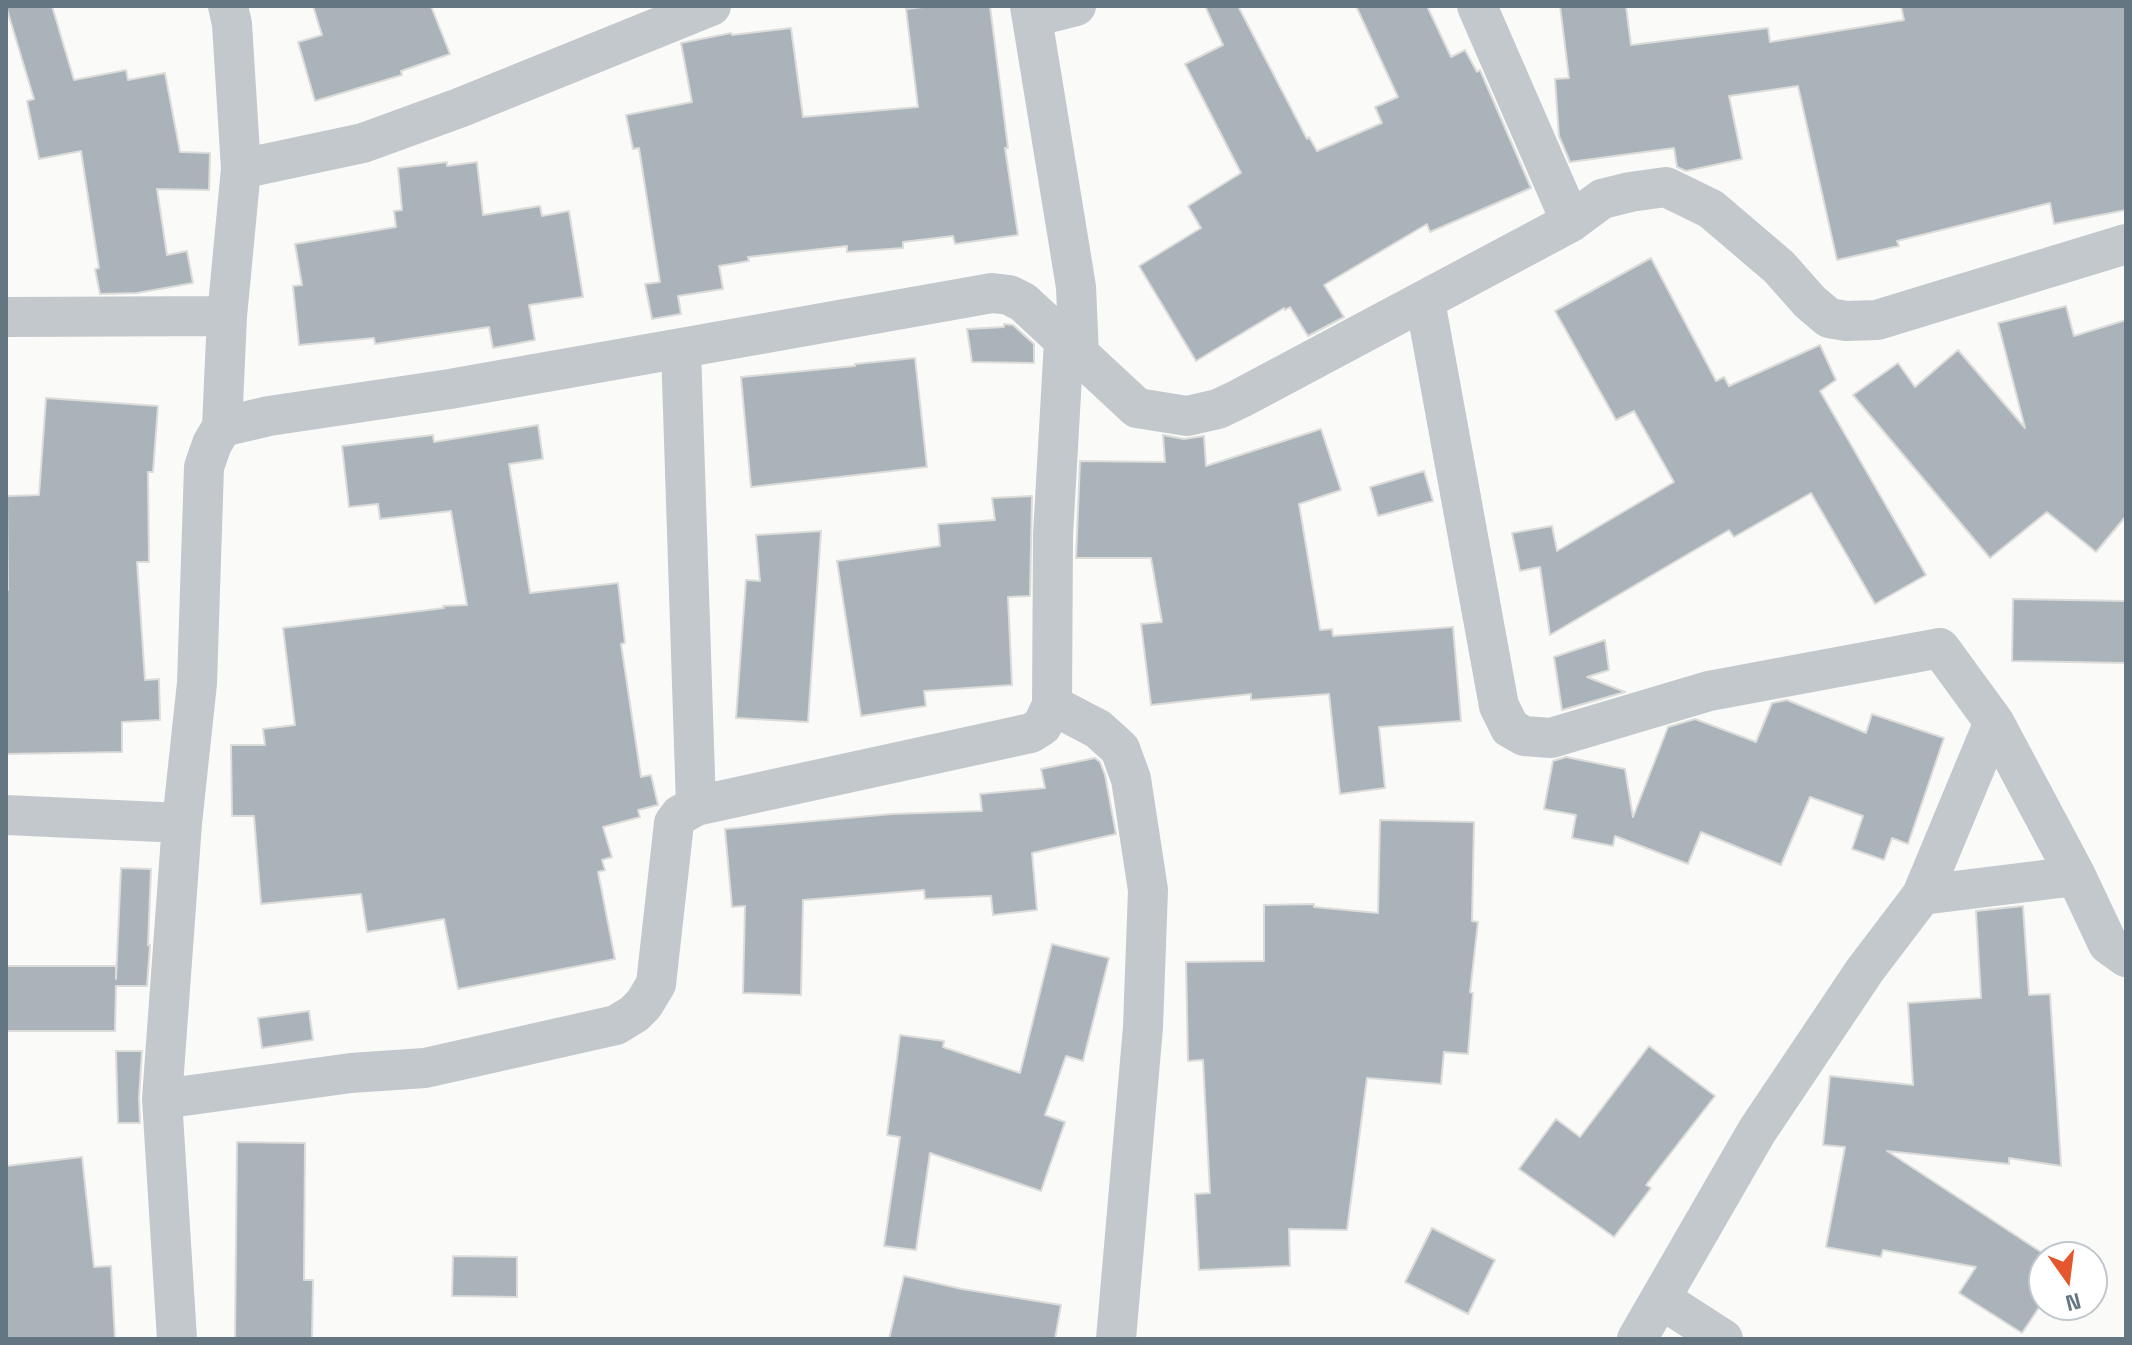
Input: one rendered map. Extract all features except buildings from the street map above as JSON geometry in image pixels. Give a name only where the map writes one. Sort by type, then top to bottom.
[{"type":"street","points":[[177,1339],[162,1099],[182,823],[197,683],[204,467],[222,427],[227,316],[241,169],[232,24],[228,6]]},
{"type":"street","points":[[241,169],[363,143],[459,108],[711,6]]},
{"type":"street","points":[[162,1099],[351,1073],[425,1068],[616,1025],[644,1004],[656,984],[674,823],[680,815],[696,806],[1031,733],[1046,720],[1052,705],[1053,535],[1076,287],[1031,12],[1076,6]]},
{"type":"street","points":[[1477,6],[1571,222]]},
{"type":"street","points":[[222,427],[269,416],[450,389],[992,293],[1009,295],[1023,302],[1137,408],[1187,416],[1218,409],[1425,301],[1571,222],[1602,199],[1666,187],[1711,209],[1779,267],[1829,318],[1846,321],[1877,320],[2126,244]]},
{"type":"street","points":[[1425,301],[1499,706],[1510,728],[1524,736],[1551,738],[1709,691],[1940,648],[1994,722],[2076,876],[2108,944],[2126,957]]},
{"type":"street","points":[[6,317],[227,316]]},
{"type":"street","points":[[681,349],[696,806]]},
{"type":"street","points":[[1052,705],[1098,729],[1120,749],[1131,779],[1148,890],[1143,1027],[1116,1339]]},
{"type":"street","points":[[1637,1339],[1757,1131],[1865,970],[1922,895],[1994,722]]},
{"type":"street","points":[[6,815],[182,823]]},
{"type":"street","points":[[1922,895],[2076,876]]},
{"type":"street","points":[[1661,1299],[1723,1339]]}]
